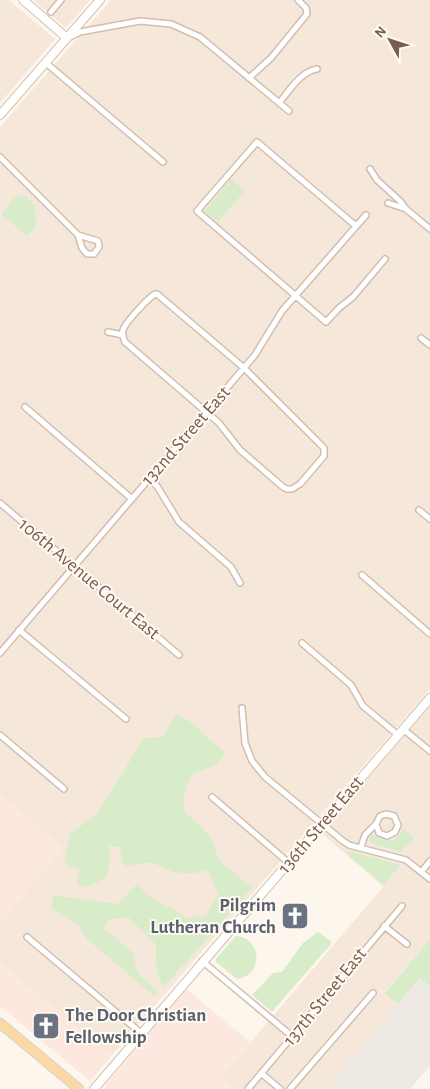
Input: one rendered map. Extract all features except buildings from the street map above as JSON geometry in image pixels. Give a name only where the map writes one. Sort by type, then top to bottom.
[{"type":"main road","points":[[0,1023],[79,1089]]},
{"type":"street","points":[[23,0],[67,38]]},
{"type":"street","points":[[51,12],[61,0]]},
{"type":"street","points":[[0,115],[100,0]]},
{"type":"street","points":[[249,78],[271,58],[307,14],[298,0]]},
{"type":"street","points":[[67,38],[80,32],[140,21],[172,24],[200,36],[289,111]]},
{"type":"street","points":[[46,63],[163,162]]},
{"type":"street","points":[[279,103],[304,74],[309,70],[317,69]]},
{"type":"street","points":[[356,226],[257,142],[196,211],[326,322],[353,297],[385,259]]},
{"type":"street","points":[[0,156],[78,235],[82,248],[87,254],[94,254],[99,247],[98,241],[78,235]]},
{"type":"street","points":[[370,169],[377,180],[400,200],[406,209],[430,229]]},
{"type":"street","points":[[388,203],[406,209]]},
{"type":"street","name":"132nd Street East","points":[[0,653],[244,368],[264,343],[282,311],[366,215]]},
{"type":"street","points":[[157,294],[244,368],[324,448],[324,456],[300,484],[292,489],[283,487],[248,458],[220,424],[128,346],[122,335],[124,327],[147,300],[157,294]]},
{"type":"street","points":[[108,332],[122,335]]},
{"type":"street","points":[[421,338],[430,345]]},
{"type":"street","points":[[25,407],[132,499]]},
{"type":"street","points":[[149,479],[157,486],[179,522],[231,568],[240,583]]},
{"type":"street","name":"106th Avenue Court East","points":[[0,503],[179,655]]},
{"type":"street","points":[[419,510],[430,519]]},
{"type":"street","points":[[362,576],[430,634]]},
{"type":"street","points":[[19,630],[126,719]]},
{"type":"street","points":[[302,643],[351,685],[363,706],[398,735]]},
{"type":"street","name":"136th Street East","points":[[94,1089],[202,961],[289,864],[430,698]]},
{"type":"street","points":[[242,708],[245,743],[252,761],[265,777],[343,842],[406,860],[430,878]]},
{"type":"street","points":[[403,729],[430,751]]},
{"type":"street","points":[[0,735],[64,790]]},
{"type":"street","points":[[212,797],[289,864]]},
{"type":"street","points":[[361,847],[365,835],[376,824],[380,816],[386,814],[394,816],[398,825],[395,832],[387,836],[379,833],[376,824]]},
{"type":"street","points":[[422,871],[430,861]]},
{"type":"street","name":"137th Street East","points":[[248,1089],[339,982],[346,970],[402,906]]},
{"type":"street","points":[[384,926],[407,944]]},
{"type":"street","points":[[28,936],[141,1033]]},
{"type":"street","points":[[202,961],[293,1036]]},
{"type":"street","points":[[290,1089],[373,993]]},
{"type":"street","points":[[261,1073],[280,1089]]},
{"type":"shaded area","points":[[0,0],[9,0],[55,39],[0,103]]},
{"type":"shaded area","points":[[33,0],[90,0],[66,28]]},
{"type":"shaded area","points":[[111,0],[430,0],[430,689],[111,1056],[0,963],[0,923],[63,848],[0,794],[0,127]]},
{"type":"shaded area","points":[[430,706],[430,939],[385,992],[398,1004],[327,1089],[233,1089],[220,1078],[383,887],[392,894],[321,833]]},
{"type":"shaded area","points":[[0,794],[63,848],[0,923]]},
{"type":"shaded area","points":[[0,963],[111,1056],[90,1081],[0,1006]]},
{"type":"shaded area","points":[[420,978],[430,987],[430,1066],[410,1089],[327,1089]]},
{"type":"shaded area","points":[[186,989],[250,1042],[220,1078],[233,1089],[105,1089],[107,1083]]},
{"type":"green space","points":[[231,179],[245,191],[218,222],[205,211]]},
{"type":"green space","points":[[26,196],[35,206],[36,226],[27,236],[1,214],[14,198]]},
{"type":"green space","points":[[176,715],[190,721],[225,753],[217,764],[191,775],[183,800],[185,812],[206,832],[214,845],[218,859],[252,888],[164,987],[156,962],[156,945],[128,917],[109,920],[104,928],[135,955],[138,971],[159,992],[154,996],[87,939],[78,925],[52,909],[53,895],[118,904],[137,884],[149,896],[188,918],[206,915],[218,895],[208,870],[191,874],[173,872],[151,862],[125,866],[122,861],[120,847],[108,846],[111,854],[107,877],[86,888],[77,885],[79,869],[70,867],[64,862],[71,833],[97,814],[144,738],[163,737]]},
{"type":"green space","points":[[403,828],[414,838],[401,852],[373,844],[369,841],[370,836],[373,835],[386,840],[394,840]]},
{"type":"green space","points":[[348,851],[400,865],[384,885],[346,853]]},
{"type":"green space","points":[[318,932],[331,941],[331,944],[272,1012],[252,995],[273,973],[282,972],[303,943]]},
{"type":"green space","points":[[236,936],[244,938],[251,943],[255,949],[256,956],[256,964],[252,971],[246,976],[237,979],[216,962],[216,959]]},
{"type":"green space","points":[[430,939],[430,987],[420,978],[398,1004],[385,993]]},
{"type":"place","name":"Pilgrim Lutheran Church","points":[[295,916]]},
{"type":"place","name":"The Door Christian Fellowship","points":[[46,1026]]}]
